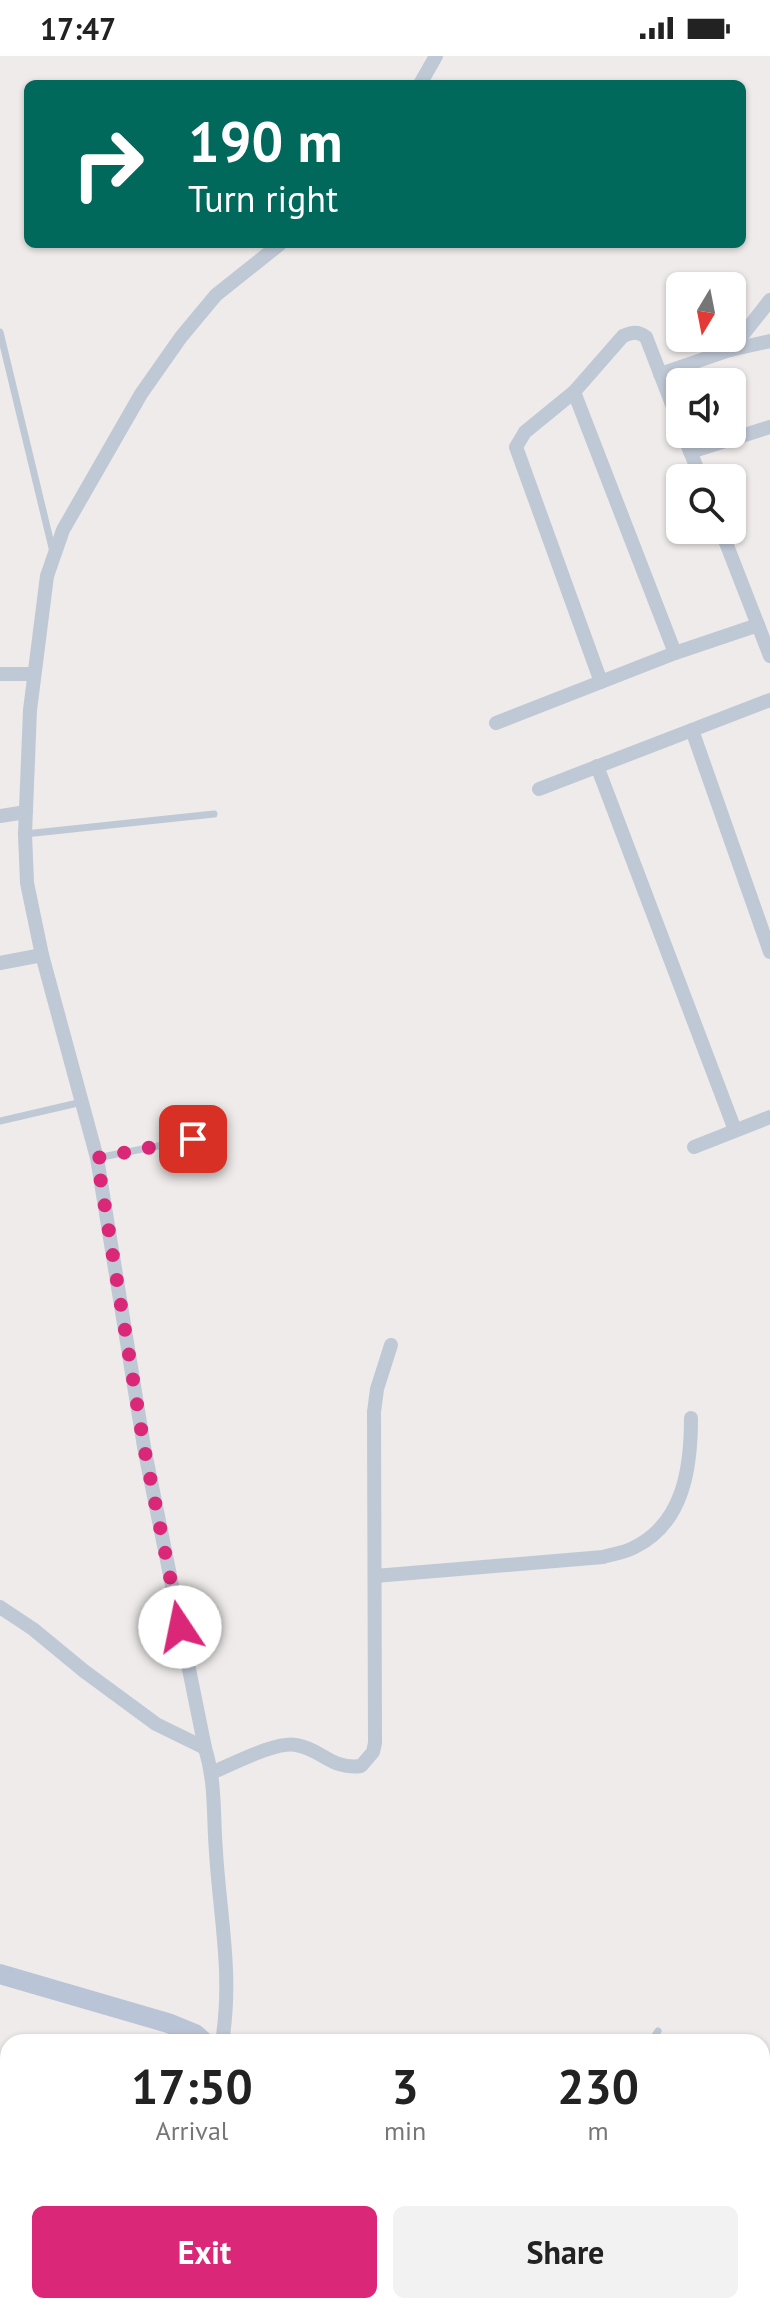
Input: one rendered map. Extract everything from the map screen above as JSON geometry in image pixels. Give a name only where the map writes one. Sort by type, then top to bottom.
[{"type":"main road","points":[[0,1974],[168,2023],[195,2034]]},
{"type":"street","points":[[422,80],[436,56]]},
{"type":"street","points":[[223,2034],[228,2006],[227,1964],[215,1850],[213,1772],[205,1748],[144,1447],[97,1158],[42,955],[27,883],[25,834],[32,674],[53,552],[76,506],[159,367],[216,295],[275,248]]},
{"type":"street","points":[[746,330],[770,300]]},
{"type":"street","points":[[601,682],[516,447],[525,432],[574,392],[623,336],[640,333],[646,337],[666,389]]},
{"type":"street","points":[[746,346],[770,341]]},
{"type":"street","points":[[660,374],[724,352]]},
{"type":"street","points":[[574,392],[675,653]]},
{"type":"street","points":[[690,452],[770,427]]},
{"type":"street","points":[[688,448],[695,464]]},
{"type":"street","points":[[726,544],[770,656]]},
{"type":"street","points":[[496,723],[675,653],[758,625]]},
{"type":"street","points":[[0,674],[32,674]]},
{"type":"street","points":[[539,789],[770,700]]},
{"type":"street","points":[[692,730],[770,952]]},
{"type":"street","points":[[597,766],[735,1130]]},
{"type":"street","points":[[0,816],[26,812]]},
{"type":"street","points":[[0,963],[42,955]]},
{"type":"street","points":[[694,1147],[770,1117]]},
{"type":"street","points":[[213,1772],[283,1745],[303,1747],[338,1765],[361,1766],[375,1743],[374,1400],[391,1345]]},
{"type":"street","points":[[375,1576],[603,1557],[632,1549],[653,1535],[682,1493],[691,1456],[691,1418]]},
{"type":"street","points":[[0,1607],[33,1629],[146,1718],[205,1748]]},
{"type":"lane","points":[[0,332],[53,552]]},
{"type":"lane","points":[[25,834],[214,814]]},
{"type":"lane","points":[[0,1121],[82,1102]]},
{"type":"lane","points":[[97,1158],[193,1139]]},
{"type":"route","points":[[180,1627],[144,1447],[97,1158],[193,1139]]}]
